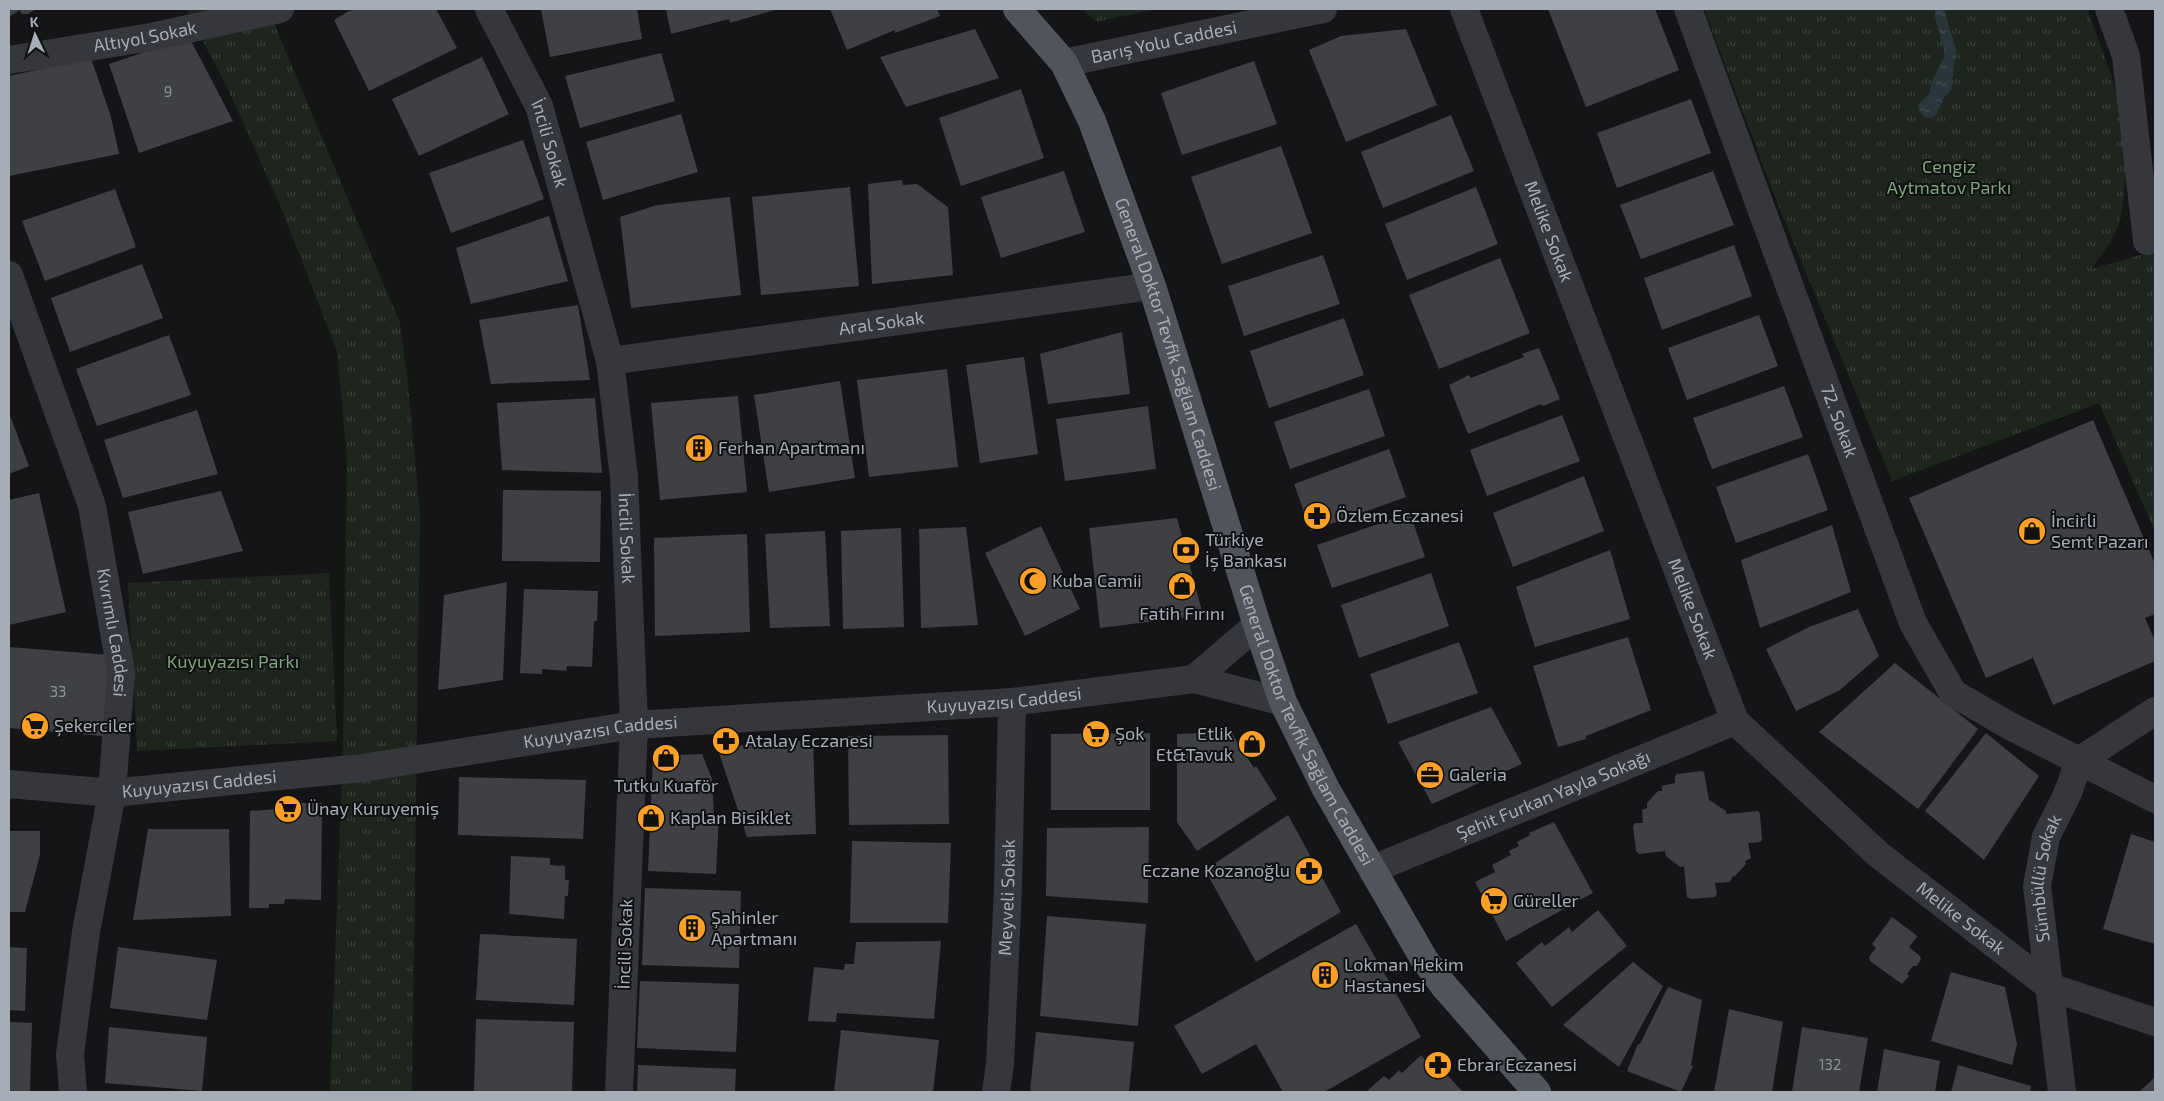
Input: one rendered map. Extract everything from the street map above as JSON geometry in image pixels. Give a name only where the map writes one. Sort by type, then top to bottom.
[{"type":"main road","name":"General Doktor Tevfik Sağlam Caddesi","points":[[1017,9],[1064,63],[1092,121],[1152,286],[1257,625],[1283,702],[1326,789],[1424,959],[1444,986],[1539,1091]]},
{"type":"street","name":"Altıyol Sokak","points":[[9,60],[151,37],[280,9]]},
{"type":"street","name":"İncili Sokak","points":[[489,9],[539,106],[610,361],[624,477],[634,725],[619,1092]]},
{"type":"street","name":"Barış Yolu Caddesi","points":[[1064,63],[1322,9]]},
{"type":"street","name":"Melike Sokak","points":[[1464,9],[1735,721],[1879,855],[2050,987],[2155,1022]]},
{"type":"street","name":"72. Sokak","points":[[1688,9],[1913,623],[1953,693],[2010,726],[2155,799]]},
{"type":"street","points":[[2109,9],[2126,56],[2147,240]]},
{"type":"street","name":"Kıvrımlı Caddesi","points":[[9,275],[92,506],[121,672],[112,793],[85,942],[70,1054],[73,1092]]},
{"type":"street","name":"Aral Sokak","points":[[610,361],[1152,286]]},
{"type":"street","points":[[1194,678],[1257,625]]},
{"type":"street","points":[[1194,678],[1283,702]]},
{"type":"street","name":"Kuyuyazısı Caddesi","points":[[9,784],[112,793],[362,768],[634,725],[1012,702],[1194,678]]},
{"type":"street","name":"Meyveli Sokak","points":[[996,1092],[1000,1064],[1008,888],[1012,702]]},
{"type":"street","points":[[2079,760],[2155,711]]},
{"type":"street","name":"Şehit Furkan Yayla Sokağı","points":[[1373,869],[1735,721]]},
{"type":"street","name":"Sümbüllü Sokak","points":[[2062,1092],[2037,886],[2046,837],[2066,795],[2079,760]]},
{"type":"green space","points":[[186,9],[268,9],[400,323],[408,383],[420,513],[412,1092],[330,1092],[343,745],[347,459],[337,351],[282,210],[228,89]]},
{"type":"green space","points":[[1082,9],[1158,9],[1096,22]]},
{"type":"green space","name":"Cengiz Aytmatov Parkı","points":[[1704,9],[2087,9],[2118,99],[2123,121],[2126,169],[2123,203],[2118,227],[2108,246],[2091,269],[2155,251],[2155,532],[2099,403],[1892,481],[1776,200]]},
{"type":"green space","name":"Kuyuyazısı Parkı","points":[[329,573],[337,741],[137,751],[128,583]]},
{"type":"water","points":[[1935,9],[1944,9],[1956,50],[1951,90],[1945,96],[1936,115],[1931,118],[1925,117],[1919,111],[1918,105],[1930,93],[1931,83],[1944,57]]},
{"type":"building","points":[[9,9],[36,9],[28,14],[22,14],[20,10],[9,17]]},
{"type":"building","points":[[360,9],[436,9],[457,48],[369,91],[334,20],[349,11]]},
{"type":"building","points":[[541,9],[637,9],[642,39],[550,57]]},
{"type":"building","points":[[666,9],[778,9],[730,23],[729,19],[671,34]]},
{"type":"building","points":[[830,9],[937,9],[940,16],[895,33],[895,30],[847,50]]},
{"type":"building","points":[[1548,9],[1655,9],[1679,70],[1586,107]]},
{"type":"building","points":[[975,29],[999,78],[906,107],[880,57]]},
{"type":"building","points":[[1406,29],[1437,105],[1346,142],[1309,50],[1341,36]]},
{"type":"building","points":[[189,37],[233,121],[139,153],[109,64]]},
{"type":"building","points":[[661,53],[675,101],[580,128],[565,76]]},
{"type":"building","points":[[482,57],[509,114],[419,156],[392,99]]},
{"type":"building","points":[[91,58],[111,117],[119,154],[9,176],[9,76]]},
{"type":"building","points":[[1254,61],[1277,124],[1182,155],[1161,93]]},
{"type":"building","points":[[1021,89],[1044,158],[961,186],[939,118]]},
{"type":"building","points":[[1691,99],[1711,153],[1617,188],[1597,133]]},
{"type":"building","points":[[681,114],[698,172],[603,200],[586,142]]},
{"type":"building","points":[[1451,115],[1474,171],[1383,208],[1361,152]]},
{"type":"building","points":[[523,140],[544,199],[451,233],[429,173]]},
{"type":"building","points":[[1281,146],[1312,233],[1222,264],[1191,177]]},
{"type":"building","points":[[1064,171],[1085,232],[1001,258],[981,197]]},
{"type":"building","points":[[1713,171],[1734,225],[1641,259],[1620,205]]},
{"type":"building","points":[[902,180],[903,185],[917,184],[948,207],[953,275],[872,284],[868,184]]},
{"type":"building","points":[[850,187],[859,286],[761,295],[752,197]]},
{"type":"building","points":[[1476,187],[1498,244],[1407,280],[1385,224]]},
{"type":"building","points":[[115,189],[136,247],[45,281],[22,221]]},
{"type":"building","points":[[730,197],[741,295],[631,308],[620,217],[657,205]]},
{"type":"building","points":[[549,216],[568,281],[471,304],[456,248]]},
{"type":"building","points":[[1734,245],[1752,296],[1662,330],[1644,278]]},
{"type":"building","points":[[1323,255],[1340,304],[1244,336],[1228,286]]},
{"type":"building","points":[[1500,258],[1530,333],[1439,369],[1409,295]]},
{"type":"building","points":[[142,264],[163,318],[70,352],[51,298]]},
{"type":"building","points":[[578,305],[590,380],[491,384],[479,320]]},
{"type":"building","points":[[1759,315],[1778,366],[1687,400],[1668,348]]},
{"type":"building","points":[[1344,318],[1364,375],[1269,408],[1250,351]]},
{"type":"building","points":[[1122,332],[1130,394],[1048,404],[1040,354]]},
{"type":"building","points":[[169,335],[191,395],[97,426],[76,369]]},
{"type":"building","points":[[1539,348],[1560,399],[1543,406],[1541,404],[1468,434],[1449,385],[1469,375],[1471,378],[1524,357],[1522,354]]},
{"type":"building","points":[[1024,357],[1038,454],[980,463],[966,365]]},
{"type":"building","points":[[947,369],[958,467],[869,477],[857,380]]},
{"type":"building","points":[[840,381],[855,478],[769,492],[754,395]]},
{"type":"building","points":[[1784,386],[1803,437],[1712,469],[1693,418]]},
{"type":"building","points":[[1369,389],[1385,436],[1290,469],[1274,422]]},
{"type":"building","name":"Ferhan Apartmanı","points":[[738,396],[747,492],[660,500],[651,403]]},
{"type":"building","points":[[595,398],[602,473],[502,470],[497,403]]},
{"type":"building","points":[[1148,406],[1156,469],[1065,481],[1056,419]]},
{"type":"building","points":[[197,410],[218,474],[123,498],[104,440]]},
{"type":"building","points":[[9,413],[29,466],[9,474]]},
{"type":"building","points":[[1562,415],[1580,461],[1487,496],[1470,450]]},
{"type":"building","name":"İncirli Semt Pazarı","points":[[2093,420],[2155,564],[2155,614],[2145,618],[2155,641],[2155,661],[2053,705],[2033,658],[1986,678],[1909,498]]},
{"type":"building","points":[[1389,449],[1406,497],[1311,531],[1294,484]]},
{"type":"building","points":[[1808,454],[1828,510],[1736,543],[1716,487]]},
{"type":"building","points":[[1584,476],[1604,531],[1513,567],[1493,513]]},
{"type":"building","points":[[503,490],[601,491],[600,562],[502,561]]},
{"type":"building","points":[[221,491],[243,551],[143,574],[128,512]]},
{"type":"building","points":[[39,493],[66,612],[9,625],[9,500]]},
{"type":"building","points":[[1410,513],[1425,557],[1332,588],[1317,545]]},
{"type":"building","points":[[1177,518],[1203,615],[1100,628],[1089,528]]},
{"type":"building","points":[[1832,525],[1851,592],[1760,628],[1741,560]]},
{"type":"building","name":"Kuba Camii","points":[[1041,526],[1080,609],[1025,636],[985,553]]},
{"type":"building","points":[[966,527],[978,625],[921,628],[919,529]]},
{"type":"building","points":[[901,528],[904,627],[843,629],[841,531]]},
{"type":"building","points":[[825,531],[830,626],[770,628],[765,534]]},
{"type":"building","points":[[747,534],[750,632],[655,636],[654,538]]},
{"type":"building","points":[[1610,550],[1630,619],[1535,647],[1516,587]]},
{"type":"building","points":[[1431,573],[1449,626],[1359,658],[1341,605]]},
{"type":"building","points":[[507,582],[503,680],[438,690],[444,595]]},
{"type":"building","points":[[524,589],[598,591],[597,621],[594,621],[592,667],[567,666],[566,671],[542,669],[542,674],[520,673]]},
{"type":"building","points":[[1858,609],[1879,656],[1840,690],[1796,711],[1766,649],[1809,627]]},
{"type":"building","points":[[1628,637],[1651,710],[1586,736],[1586,739],[1558,747],[1533,666]]},
{"type":"building","points":[[1459,642],[1478,693],[1388,724],[1370,674]]},
{"type":"building","points":[[9,647],[110,655],[103,736],[9,728]]},
{"type":"building","points":[[1895,663],[1978,729],[1918,809],[1819,732]]},
{"type":"building","points":[[1491,707],[1522,764],[1432,804],[1398,742]]},
{"type":"building","points":[[1231,732],[1277,799],[1197,851],[1177,822],[1177,734]]},
{"type":"building","points":[[1150,733],[1150,810],[1051,810],[1051,734]]},
{"type":"building","points":[[1986,733],[2039,776],[1984,860],[1925,811]]},
{"type":"building","points":[[948,735],[949,824],[849,825],[848,736]]},
{"type":"building","points":[[813,740],[816,834],[747,837],[717,747]]},
{"type":"building","points":[[702,754],[712,779],[714,815],[719,816],[716,874],[648,871],[653,756]]},
{"type":"building","points":[[1704,772],[1709,800],[1726,811],[1726,814],[1758,811],[1760,814],[1762,840],[1760,842],[1748,843],[1751,858],[1745,861],[1746,864],[1733,876],[1730,882],[1715,883],[1717,894],[1715,897],[1691,899],[1687,897],[1684,866],[1680,867],[1666,856],[1665,851],[1639,854],[1636,851],[1633,826],[1635,823],[1643,823],[1642,810],[1647,808],[1647,803],[1658,791],[1662,791],[1662,786],[1675,783],[1675,776],[1677,774]]},
{"type":"building","points":[[459,777],[586,780],[583,839],[458,835]]},
{"type":"building","points":[[299,803],[322,803],[321,900],[285,899],[284,904],[269,904],[269,908],[249,908],[250,811],[279,809],[279,806]]},
{"type":"building","points":[[1288,815],[1341,912],[1256,962],[1205,870]]},
{"type":"building","points":[[1554,822],[1593,893],[1506,941],[1475,882],[1495,872],[1492,865],[1511,855],[1509,851],[1519,846],[1517,842],[1530,835],[1529,833]]},
{"type":"building","points":[[1149,827],[1148,903],[1046,896],[1047,828]]},
{"type":"building","points":[[148,829],[229,829],[231,916],[133,920]]},
{"type":"building","points":[[9,831],[40,831],[40,855],[25,912],[9,912]]},
{"type":"building","points":[[2131,834],[2155,842],[2155,944],[2103,929]]},
{"type":"building","points":[[852,841],[951,843],[948,923],[850,923]]},
{"type":"building","points":[[511,856],[550,858],[550,865],[565,866],[565,880],[569,880],[568,896],[565,896],[564,919],[509,914]]},
{"type":"building","name":"Şahinler Apartmanı","points":[[645,888],[741,891],[739,968],[642,965]]},
{"type":"building","points":[[1598,910],[1627,946],[1552,1007],[1516,963],[1542,942],[1545,946],[1569,927],[1572,932]]},
{"type":"building","points":[[1047,916],[1146,924],[1138,1026],[1040,1016]]},
{"type":"building","points":[[1892,917],[1916,935],[1917,937],[1909,947],[1921,959],[1917,966],[1913,966],[1907,974],[1909,976],[1902,984],[1870,961],[1869,957],[1876,948],[1872,944]]},
{"type":"building","name":"Lokman Hekim Hastanesi","points":[[1356,924],[1421,1037],[1324,1092],[1283,1092],[1256,1044],[1202,1074],[1174,1026]]},
{"type":"building","points":[[480,934],[577,939],[574,1005],[476,1000]]},
{"type":"building","points":[[941,941],[934,1019],[837,1013],[836,1022],[808,1021],[814,967],[844,970],[845,964],[854,964],[856,942]]},
{"type":"building","points":[[9,947],[27,948],[25,1011],[9,1010]]},
{"type":"building","points":[[118,947],[217,960],[207,1020],[110,1008]]},
{"type":"building","points":[[1633,962],[1663,986],[1619,1067],[1563,1025]]},
{"type":"building","points":[[1951,972],[2005,987],[2017,1044],[2012,1065],[1931,1041]]},
{"type":"building","points":[[640,981],[739,984],[736,1052],[637,1048]]},
{"type":"building","points":[[1668,987],[1702,1000],[1691,1065],[1693,1066],[1681,1092],[1627,1071],[1638,1044],[1640,1044]]},
{"type":"building","points":[[1729,1009],[1783,1022],[1772,1092],[1714,1092]]},
{"type":"building","points":[[476,1019],[574,1022],[572,1092],[474,1092]]},
{"type":"building","points":[[9,1022],[32,1023],[30,1092],[9,1092]]},
{"type":"building","points":[[109,1027],[207,1037],[202,1091],[105,1083]]},
{"type":"building","points":[[1802,1027],[1868,1038],[1859,1092],[1792,1092]]},
{"type":"building","points":[[841,1030],[939,1040],[933,1092],[834,1092]]},
{"type":"building","points":[[1036,1032],[1134,1042],[1129,1092],[1030,1092]]},
{"type":"building","points":[[1884,1049],[1940,1061],[1935,1092],[1877,1092]]},
{"type":"building","points":[[1421,1055],[1431,1066],[1438,1065],[1463,1092],[1366,1092],[1384,1076],[1389,1080],[1399,1070],[1402,1073]]},
{"type":"building","points":[[638,1065],[736,1069],[735,1092],[637,1092]]},
{"type":"building","points":[[1958,1065],[2031,1086],[2030,1092],[1951,1092]]},
{"type":"building","points":[[2155,1077],[2155,1092],[2139,1092]]},
{"type":"place","name":"Ferhan Apartmanı","points":[[699,448]]},
{"type":"place","name":"Özlem Eczanesi","points":[[1317,516]]},
{"type":"place","name":"İncirli Semt Pazarı","points":[[2032,531]]},
{"type":"place","name":"Türkiye İş Bankası","points":[[1186,550]]},
{"type":"place","name":"Kuba Camii","points":[[1033,581]]},
{"type":"place","name":"Fatih Fırını","points":[[1182,586]]},
{"type":"place","name":"Şekerciler","points":[[35,726]]},
{"type":"place","name":"Şok","points":[[1096,734]]},
{"type":"place","name":"Atalay Eczanesi","points":[[726,741]]},
{"type":"place","name":"Etlik Et&Tavuk","points":[[1252,744]]},
{"type":"place","name":"Tutku Kuaför","points":[[666,758]]},
{"type":"place","name":"Galeria","points":[[1430,775]]},
{"type":"place","name":"Ünay Kuruyemiş","points":[[288,809]]},
{"type":"place","name":"Kaplan Bisiklet","points":[[651,818]]},
{"type":"place","name":"Eczane Kozanoğlu","points":[[1309,871]]},
{"type":"place","name":"Güreller","points":[[1494,901]]},
{"type":"place","name":"Şahinler Apartmanı","points":[[692,928]]},
{"type":"place","name":"Lokman Hekim Hastanesi","points":[[1325,975]]},
{"type":"place","name":"Ebrar Eczanesi","points":[[1438,1065]]}]
